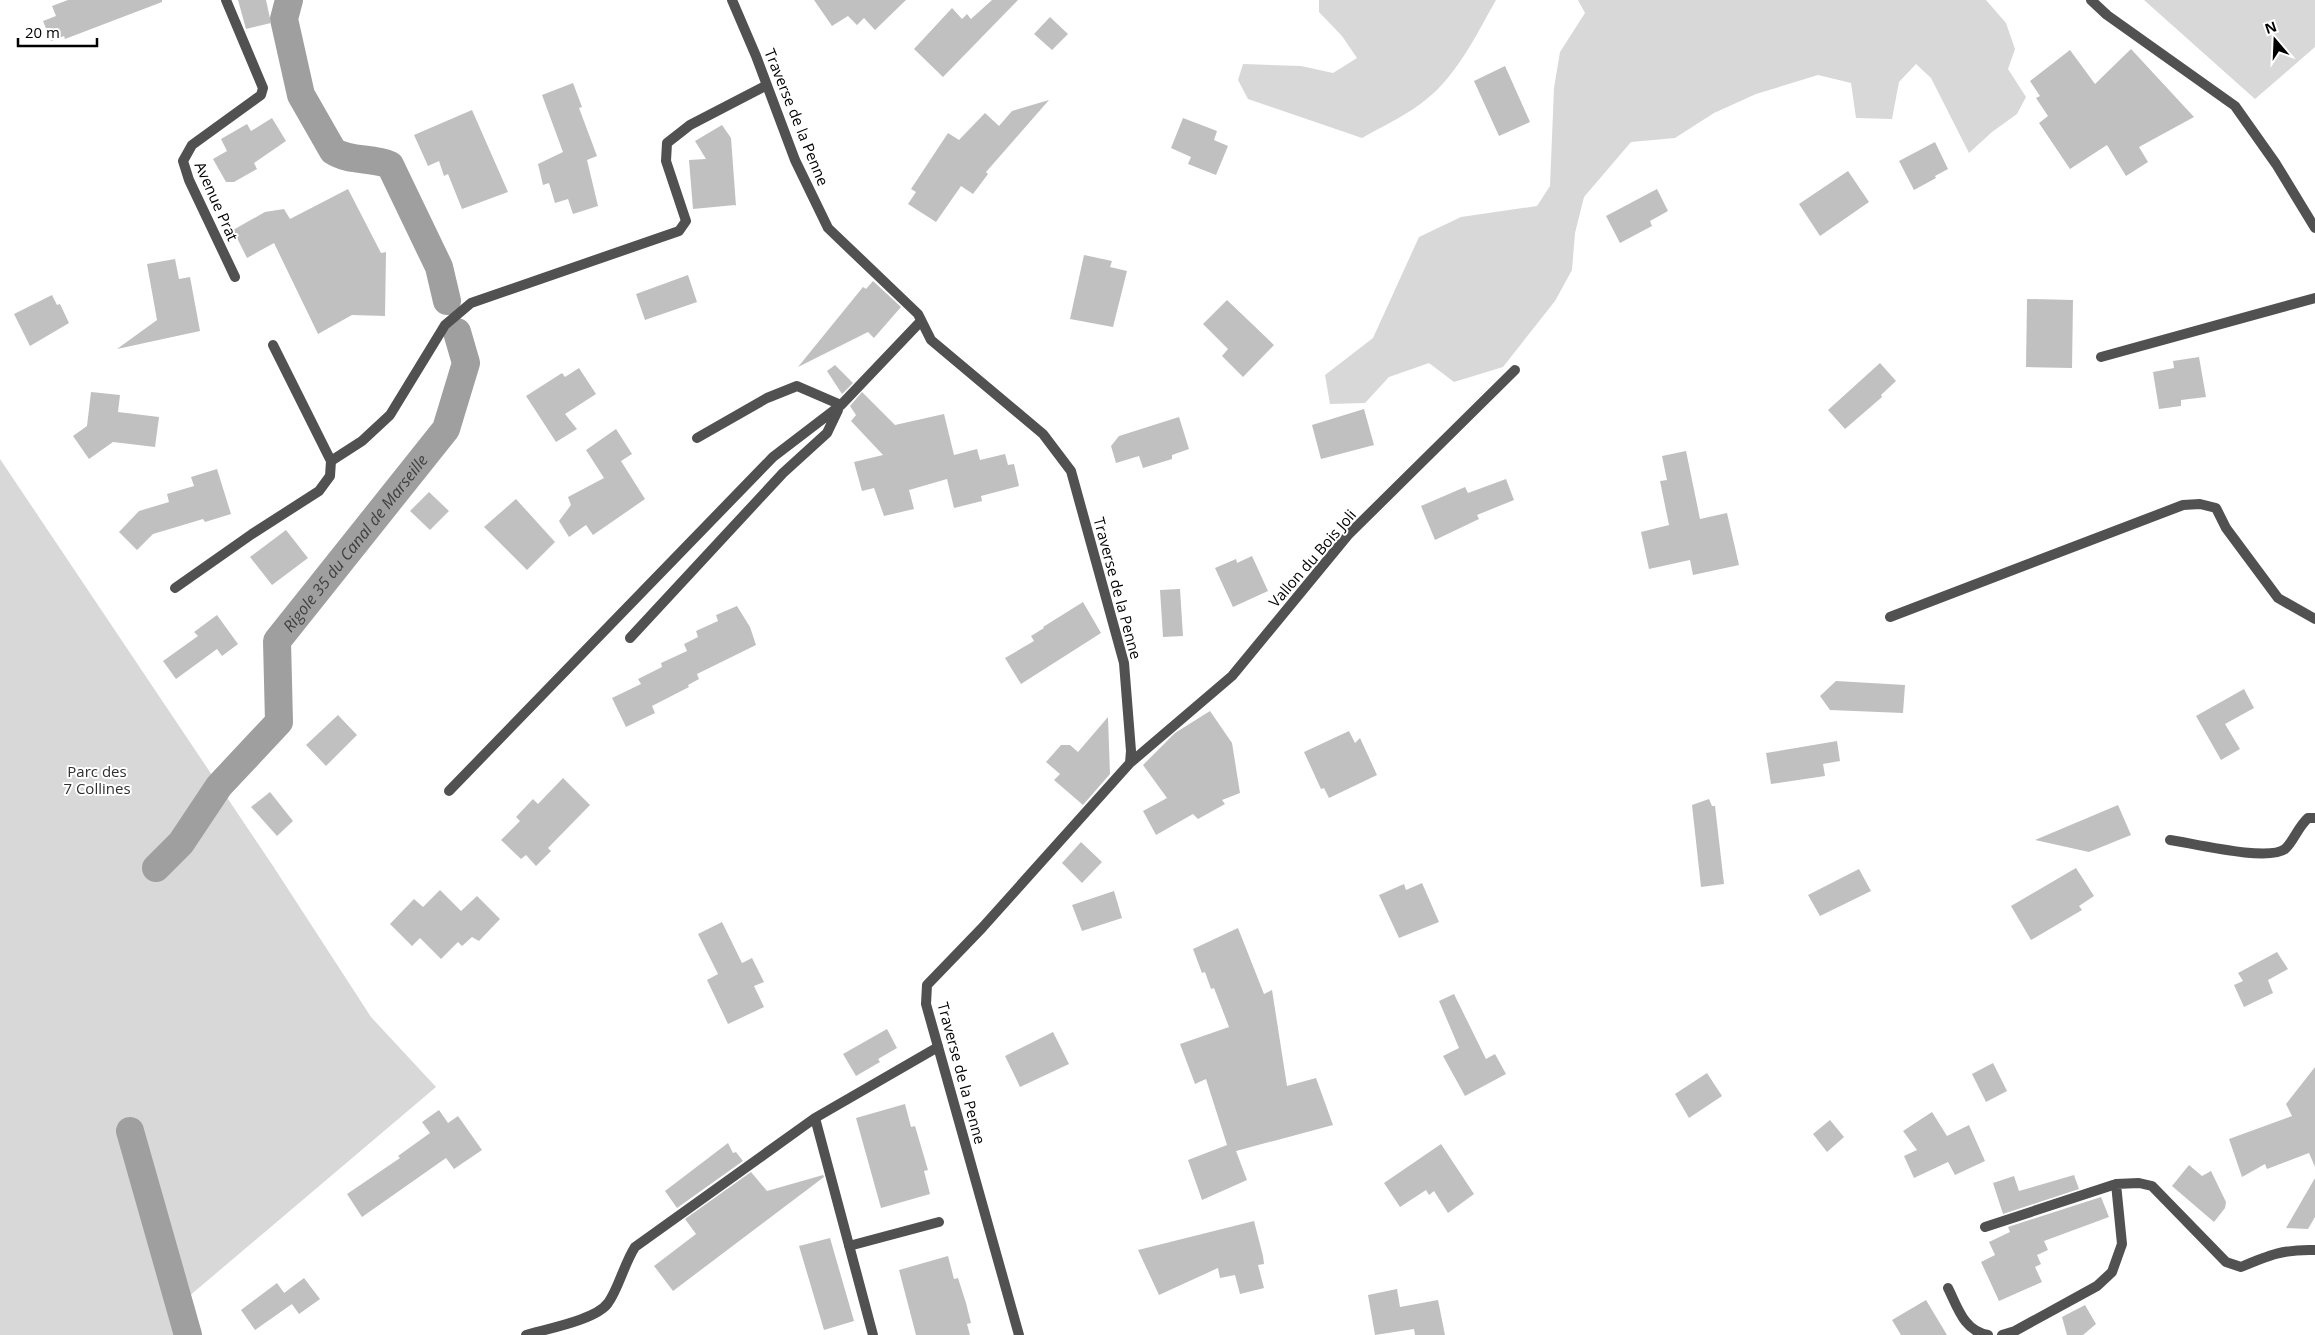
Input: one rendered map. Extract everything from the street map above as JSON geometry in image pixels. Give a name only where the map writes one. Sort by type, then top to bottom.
[{"type":"street","name":"Avenue Prat","points":[[226,0],[263,88],[261,96],[192,145],[183,161],[189,180],[235,278]]},
{"type":"street","name":"Traverse de la Penne","points":[[732,0],[795,160],[828,228],[918,314],[931,340],[1042,434],[1071,471],[1124,663],[1131,750],[1130,762],[982,928],[927,985],[926,1004],[1019,1335]]},
{"type":"street","points":[[2091,0],[2107,15],[2234,106],[2276,164],[2315,228]]},
{"type":"street","points":[[331,461],[362,442],[390,415],[445,326],[471,303],[679,231],[686,221],[666,161],[668,143],[690,125],[767,85]]},
{"type":"street","points":[[2101,357],[2315,298]]},
{"type":"street","points":[[449,790],[773,457],[841,405],[922,321]]},
{"type":"street","points":[[175,588],[252,534],[319,491],[330,476],[331,461],[273,345]]},
{"type":"street","name":"Vallon du Bois Joli","points":[[1130,762],[1232,676],[1348,534],[1515,370]]},
{"type":"street","points":[[697,438],[767,398],[797,386],[841,405]]},
{"type":"street","points":[[630,638],[783,473],[827,433],[841,405]]},
{"type":"street","points":[[1890,617],[2184,504],[2200,504],[2216,508],[2226,528],[2278,598],[2315,619]]},
{"type":"street","points":[[2170,840],[2255,854],[2271,854],[2285,849],[2299,826],[2308,818],[2315,818]]},
{"type":"street","points":[[526,1335],[594,1314],[608,1304],[627,1259],[635,1248],[815,1118],[938,1047]]},
{"type":"street","points":[[815,1118],[873,1335]]},
{"type":"street","points":[[1985,1227],[2116,1184],[2139,1183],[2152,1186],[2226,1262],[2241,1268],[2267,1256],[2292,1249],[2315,1250]]},
{"type":"street","points":[[2002,1335],[2015,1331],[2097,1286],[2112,1272],[2122,1244],[2116,1184]]},
{"type":"street","points":[[850,1246],[940,1222]]},
{"type":"street","points":[[1948,1288],[1965,1323],[1979,1333],[1988,1335]]},
{"type":"green space","points":[[1319,0],[1496,0],[1454,71],[1432,95],[1412,110],[1362,138],[1248,99],[1238,80],[1243,64],[1301,66],[1333,73],[1357,58],[1342,36],[1319,12]]},
{"type":"green space","points":[[1578,0],[1986,0],[2006,23],[2015,49],[2008,69],[2026,97],[2017,114],[1992,132],[1969,153],[1931,78],[1916,64],[1899,82],[1892,119],[1856,118],[1851,83],[1818,75],[1756,94],[1714,113],[1675,138],[1631,142],[1584,197],[1575,233],[1572,270],[1555,301],[1503,367],[1454,382],[1429,363],[1389,377],[1365,403],[1330,404],[1325,375],[1373,338],[1419,237],[1461,217],[1537,206],[1550,186],[1554,88],[1560,52],[1585,13]]},
{"type":"green space","points":[[2144,0],[2315,0],[2315,47],[2255,99]]},
{"type":"green space","name":"Parc des 7 Collines","points":[[0,459],[273,866],[371,1017],[436,1087],[181,1303],[181,1330],[188,1335],[0,1335]]},
{"type":"building","points":[[68,0],[162,0],[162,2],[65,39],[64,36],[51,41],[43,21],[56,16],[52,6]]},
{"type":"building","points":[[238,0],[266,0],[271,23],[246,29]]},
{"type":"building","points":[[814,0],[906,0],[875,30],[864,18],[857,25],[848,16],[832,26]]},
{"type":"building","points":[[992,0],[1018,0],[943,77],[914,49],[952,8],[962,19],[967,14],[971,19]]},
{"type":"building","points":[[1050,17],[1068,34],[1052,50],[1034,34]]},
{"type":"building","points":[[2131,49],[2194,117],[2139,147],[2148,162],[2126,176],[2107,145],[2070,169],[2039,123],[2048,116],[2036,98],[2040,96],[2030,81],[2070,50],[2095,84]]},
{"type":"building","points":[[1505,66],[1530,122],[1499,136],[1474,81]]},
{"type":"building","points":[[573,83],[582,107],[579,108],[597,156],[587,160],[598,206],[573,214],[568,199],[555,203],[549,183],[543,185],[538,164],[563,152],[542,95]]},
{"type":"building","points":[[1049,100],[986,172],[988,174],[973,194],[961,186],[936,222],[908,204],[916,192],[911,189],[948,133],[959,140],[985,113],[999,126],[1012,111]]},
{"type":"building","points":[[472,110],[508,192],[462,209],[448,174],[444,176],[439,161],[428,166],[414,135]]},
{"type":"building","points":[[272,118],[286,141],[254,163],[257,169],[234,182],[226,182],[213,159],[227,151],[221,139],[247,124],[251,131]]},
{"type":"building","points":[[1183,118],[1217,131],[1214,140],[1228,146],[1216,175],[1188,164],[1191,157],[1171,148]]},
{"type":"building","points":[[722,125],[731,138],[736,206],[693,209],[689,160],[706,159],[695,141]]},
{"type":"building","points":[[1935,142],[1948,169],[1914,190],[1899,161]]},
{"type":"building","points":[[1848,171],[1869,202],[1820,236],[1799,204]]},
{"type":"building","points":[[348,189],[381,253],[386,252],[385,316],[352,315],[318,334],[274,243],[247,258],[233,230],[265,212],[284,209],[290,219]]},
{"type":"building","points":[[1657,189],[1668,211],[1650,221],[1652,226],[1620,243],[1606,216]]},
{"type":"building","points":[[1084,255],[1112,261],[1110,267],[1127,271],[1113,327],[1070,319]]},
{"type":"building","points":[[175,259],[179,279],[190,277],[200,331],[117,349],[157,320],[147,264]]},
{"type":"building","points":[[688,275],[697,302],[645,320],[636,294]]},
{"type":"building","points":[[873,281],[901,307],[874,338],[868,332],[798,367],[863,287],[866,289]]},
{"type":"building","points":[[52,295],[57,305],[60,304],[69,323],[30,346],[14,314]]},
{"type":"building","points":[[2027,299],[2073,300],[2072,368],[2026,367]]},
{"type":"building","points":[[1227,300],[1274,345],[1243,377],[1222,356],[1228,349],[1203,324]]},
{"type":"building","points":[[2199,357],[2206,397],[2181,400],[2181,406],[2159,409],[2153,372],[2174,368],[2173,361]]},
{"type":"building","points":[[1880,363],[1896,381],[1881,395],[1882,397],[1845,429],[1828,410]]},
{"type":"building","points":[[835,365],[853,383],[842,394],[827,371]]},
{"type":"building","points":[[579,368],[596,394],[565,414],[577,429],[556,442],[526,396],[562,373],[565,377]]},
{"type":"building","points":[[91,392],[120,395],[118,412],[159,417],[155,447],[113,442],[89,459],[73,436],[87,426]]},
{"type":"building","points":[[862,392],[895,425],[944,414],[954,455],[977,449],[980,460],[1005,454],[1008,465],[1014,464],[1019,486],[981,496],[982,501],[954,508],[947,479],[909,490],[914,509],[884,516],[874,488],[862,491],[854,462],[883,455],[851,421],[856,415],[850,406]]},
{"type":"building","points":[[1364,409],[1374,445],[1321,459],[1312,425]]},
{"type":"building","points":[[1179,417],[1189,449],[1172,455],[1172,459],[1143,468],[1139,456],[1116,463],[1111,446],[1119,436]]},
{"type":"building","points":[[616,429],[632,454],[621,461],[645,499],[593,535],[586,525],[569,537],[559,521],[571,505],[568,497],[604,478],[586,450]]},
{"type":"building","points":[[1686,451],[1700,519],[1727,513],[1739,565],[1693,575],[1690,560],[1649,569],[1641,532],[1669,525],[1660,481],[1667,480],[1662,456]]},
{"type":"building","points":[[217,469],[231,514],[205,522],[203,519],[153,534],[137,550],[119,532],[139,511],[169,502],[167,494],[194,486],[191,477]]},
{"type":"building","points":[[1506,479],[1514,500],[1477,515],[1479,519],[1435,540],[1421,506],[1465,487],[1468,493]]},
{"type":"building","points":[[429,492],[449,511],[430,530],[410,511]]},
{"type":"building","points":[[516,499],[555,542],[527,570],[484,527]]},
{"type":"building","points":[[286,530],[308,558],[272,585],[250,557]]},
{"type":"building","points":[[1252,556],[1268,591],[1233,607],[1215,568],[1236,559],[1237,563]]},
{"type":"building","points":[[1180,589],[1183,636],[1163,637],[1160,590]]},
{"type":"building","points":[[1083,602],[1101,633],[1021,684],[1005,658],[1034,641],[1031,636]]},
{"type":"building","points":[[737,606],[750,627],[756,645],[697,674],[699,679],[688,685],[689,687],[652,706],[655,713],[626,727],[612,698],[641,684],[638,679],[662,667],[661,663],[687,651],[684,644],[698,637],[696,631],[718,621],[716,615]]},
{"type":"building","points":[[217,615],[238,644],[222,656],[217,649],[176,679],[163,661],[198,636],[194,632]]},
{"type":"building","points":[[1836,681],[1905,685],[1903,713],[1830,710],[1820,696]]},
{"type":"building","points":[[2244,689],[2254,708],[2225,724],[2240,749],[2221,760],[2196,716]]},
{"type":"building","points":[[1210,711],[1232,743],[1240,793],[1222,800],[1225,804],[1198,819],[1193,814],[1156,835],[1143,811],[1167,798],[1143,765],[1175,733]]},
{"type":"building","points":[[338,715],[357,735],[326,766],[306,745]]},
{"type":"building","points":[[1108,717],[1110,774],[1083,805],[1054,780],[1060,774],[1046,762],[1061,745],[1070,745],[1078,752]]},
{"type":"building","points":[[1349,731],[1355,743],[1360,738],[1377,775],[1329,798],[1324,788],[1321,789],[1304,752]]},
{"type":"building","points":[[1837,741],[1840,761],[1823,764],[1825,776],[1771,784],[1766,753]]},
{"type":"building","points":[[563,778],[590,805],[548,848],[551,851],[536,866],[526,855],[521,859],[501,840],[520,821],[516,817],[533,799],[538,804]]},
{"type":"building","points":[[270,792],[293,821],[277,836],[251,807]]},
{"type":"building","points":[[1709,799],[1712,806],[1715,806],[1724,884],[1701,887],[1692,805]]},
{"type":"building","points":[[2118,805],[2131,835],[2089,852],[2035,840]]},
{"type":"building","points":[[1081,842],[1102,862],[1082,883],[1062,863]]},
{"type":"building","points":[[2076,868],[2094,896],[2079,906],[2082,910],[2031,940],[2011,906]]},
{"type":"building","points":[[1859,869],[1871,891],[1820,916],[1808,895]]},
{"type":"building","points":[[1422,883],[1439,922],[1399,938],[1379,895],[1404,884],[1406,890]]},
{"type":"building","points":[[440,890],[461,911],[477,896],[500,919],[479,941],[472,937],[462,946],[458,942],[441,959],[420,938],[412,946],[390,924],[414,899],[423,907]]},
{"type":"building","points":[[1114,891],[1122,918],[1082,931],[1072,905]]},
{"type":"building","points":[[722,922],[742,963],[752,958],[764,982],[754,986],[764,1007],[728,1024],[707,980],[718,974],[698,934]]},
{"type":"building","points":[[1238,928],[1264,994],[1272,990],[1287,1086],[1316,1078],[1333,1125],[1236,1151],[1247,1180],[1202,1200],[1188,1160],[1227,1145],[1206,1079],[1195,1084],[1180,1044],[1229,1027],[1214,988],[1211,989],[1205,972],[1202,973],[1193,949]]},
{"type":"building","points":[[2277,952],[2288,969],[2268,980],[2273,993],[2244,1007],[2234,985],[2243,981],[2238,973]]},
{"type":"building","points":[[1454,994],[1486,1059],[1495,1054],[1506,1074],[1465,1096],[1443,1056],[1459,1048],[1439,1001]]},
{"type":"building","points":[[887,1029],[897,1048],[878,1059],[880,1062],[856,1076],[843,1054]]},
{"type":"building","points":[[1053,1032],[1069,1064],[1020,1087],[1005,1056]]},
{"type":"building","points":[[1993,1063],[2007,1091],[1986,1102],[1972,1074]]},
{"type":"building","points":[[2315,1067],[2315,1167],[2309,1153],[2267,1169],[2265,1164],[2242,1177],[2229,1139],[2292,1116],[2286,1104]]},
{"type":"building","points":[[1707,1073],[1722,1096],[1689,1118],[1675,1094]]},
{"type":"building","points":[[905,1104],[911,1127],[915,1126],[928,1170],[924,1171],[930,1194],[881,1208],[856,1118]]},
{"type":"building","points":[[439,1110],[448,1123],[458,1116],[482,1150],[454,1169],[446,1158],[362,1217],[347,1194],[400,1158],[398,1156],[430,1133],[422,1122]]},
{"type":"building","points":[[1932,1112],[1947,1136],[1969,1125],[1985,1161],[1955,1175],[1948,1162],[1914,1178],[1904,1156],[1917,1150],[1903,1131]]},
{"type":"building","points":[[1830,1120],[1844,1137],[1827,1152],[1813,1134]]},
{"type":"building","points":[[728,1143],[733,1153],[736,1152],[743,1161],[677,1208],[665,1191]]},
{"type":"building","points":[[1441,1144],[1474,1194],[1448,1213],[1434,1191],[1429,1195],[1426,1190],[1400,1207],[1384,1183]]},
{"type":"building","points":[[2189,1165],[2202,1176],[2211,1171],[2226,1202],[2225,1208],[2214,1222],[2172,1186]]},
{"type":"building","points":[[751,1172],[767,1191],[823,1175],[824,1177],[673,1291],[654,1266],[696,1234],[685,1219]]},
{"type":"building","points":[[2074,1175],[2079,1189],[2003,1214],[1993,1183],[2014,1176],[2019,1191]]},
{"type":"building","points":[[2315,1178],[2315,1217],[2308,1229],[2286,1228]]},
{"type":"building","points":[[2101,1197],[2109,1217],[2044,1241],[2048,1250],[2037,1255],[2041,1264],[2035,1267],[2042,1282],[1999,1301],[1981,1262],[1995,1255],[1989,1242],[2010,1232],[2008,1227]]},
{"type":"building","points":[[1254,1221],[1263,1256],[1264,1264],[1258,1265],[1264,1288],[1240,1294],[1235,1275],[1220,1278],[1218,1268],[1159,1295],[1138,1250]]},
{"type":"building","points":[[830,1238],[854,1321],[824,1330],[799,1246]]},
{"type":"building","points":[[948,1256],[954,1279],[958,1278],[966,1303],[971,1323],[967,1324],[970,1335],[916,1335],[899,1270]]},
{"type":"building","points":[[304,1278],[320,1299],[299,1314],[284,1293]]},
{"type":"building","points":[[277,1283],[292,1304],[255,1330],[241,1310]]},
{"type":"building","points":[[1397,1289],[1400,1307],[1438,1300],[1445,1335],[1415,1335],[1414,1329],[1375,1335],[1368,1295]]},
{"type":"building","points":[[1926,1300],[1947,1335],[1901,1335],[1892,1320]]},
{"type":"building","points":[[2085,1305],[2096,1324],[2083,1335],[2067,1335],[2062,1317]]},
{"type":"waterway","name":"Rigole 35 du Canal de Marseille","points":[[289,0],[284,19],[301,95],[333,151],[347,157],[390,165],[439,267],[447,301]]},
{"type":"waterway","name":"Rigole 35 du Canal de Marseille","points":[[156,868],[181,843],[219,786],[279,722],[277,641],[446,429],[466,363],[457,332]]},
{"type":"waterway","name":"Rigole 35 du Canal de Marseille","points":[[130,1131],[188,1335]]}]
